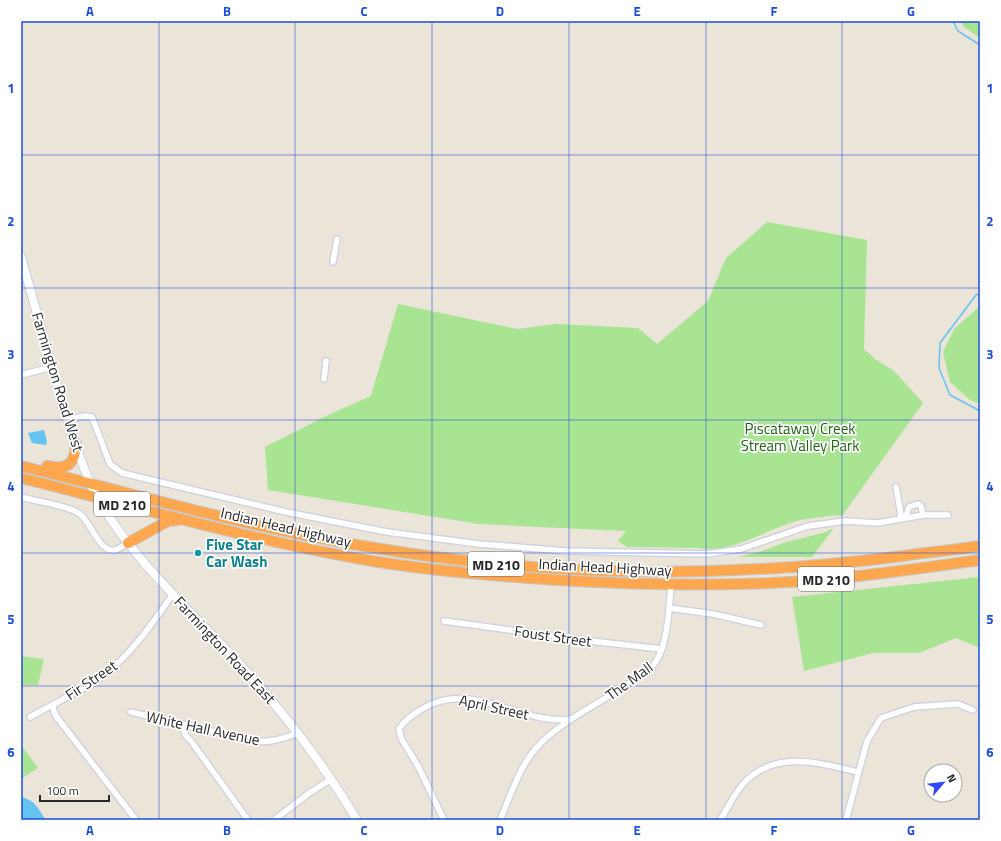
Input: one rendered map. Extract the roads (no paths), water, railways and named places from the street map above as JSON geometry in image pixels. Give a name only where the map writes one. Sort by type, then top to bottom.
[{"type":"highway","points":[[21,460],[58,468],[65,467],[72,462],[75,457],[76,444]]},
{"type":"highway","name":"Indian Head Highway","points":[[21,466],[305,536],[467,561],[562,569],[757,570],[843,563],[980,546]]},
{"type":"highway","name":"Indian Head Highway","points":[[21,478],[319,550],[409,566],[486,575],[671,586],[806,581],[980,560]]},
{"type":"highway","points":[[128,543],[172,520],[207,524]]},
{"type":"main road","name":"Farmington Road West","points":[[21,257],[51,367],[90,483]]},
{"type":"main road","name":"Farmington Road East","points":[[90,483],[97,497],[128,543],[173,594],[256,682],[298,734],[331,779],[357,820]]},
{"type":"street","points":[[333,262],[337,239]]},
{"type":"street","points":[[324,379],[326,362]]},
{"type":"street","points":[[21,375],[51,367]]},
{"type":"street","points":[[68,420],[84,416],[92,417],[110,464],[122,473],[286,512],[387,532],[449,540],[558,550],[707,554],[742,549],[808,526],[846,521],[878,523],[923,515],[948,515]]},
{"type":"street","points":[[896,487],[901,515],[900,518]]},
{"type":"street","points":[[21,497],[78,512],[85,519],[100,543],[107,549],[116,549],[128,543]]},
{"type":"street","points":[[906,517],[909,507],[914,504],[921,506],[923,515]]},
{"type":"street","name":"The Mall","points":[[500,820],[529,757],[538,746],[549,735],[646,672],[655,663],[662,649],[671,586]]},
{"type":"street","name":"Fir Street","points":[[30,717],[82,689],[117,664],[146,632],[173,594]]},
{"type":"street","points":[[669,608],[713,614],[761,625]]},
{"type":"street","name":"Foust Street","points":[[444,620],[599,642],[662,649]]},
{"type":"street","name":"April Street","points":[[444,820],[418,766],[401,738],[399,729],[406,720],[416,712],[431,703],[448,698],[480,701],[555,720],[575,718]]},
{"type":"street","points":[[53,704],[56,716],[136,820]]},
{"type":"street","points":[[846,820],[867,741],[881,718],[914,707],[958,704],[973,710]]},
{"type":"street","name":"White Hall Avenue","points":[[131,712],[243,740],[265,742],[298,734]]},
{"type":"street","points":[[181,724],[186,736],[248,820]]},
{"type":"street","points":[[720,820],[743,784],[757,772],[775,764],[803,760],[858,772]]},
{"type":"street","points":[[274,820],[304,796],[331,779]]},
{"type":"water","points":[[44,430],[47,441],[46,445],[32,443],[28,433]]},
{"type":"water","points":[[21,797],[33,802],[46,820],[21,820]]},
{"type":"waterway","points":[[953,21],[958,31],[980,45]]},
{"type":"waterway","points":[[980,293],[976,295],[940,343],[939,368],[950,395],[980,411]]},
{"type":"place","name":"Five Star Car Wash","points":[[198,553]]},
{"type":"park label","name":"Piscataway Creek Stream Valley Park","points":[[800,436]]}]
